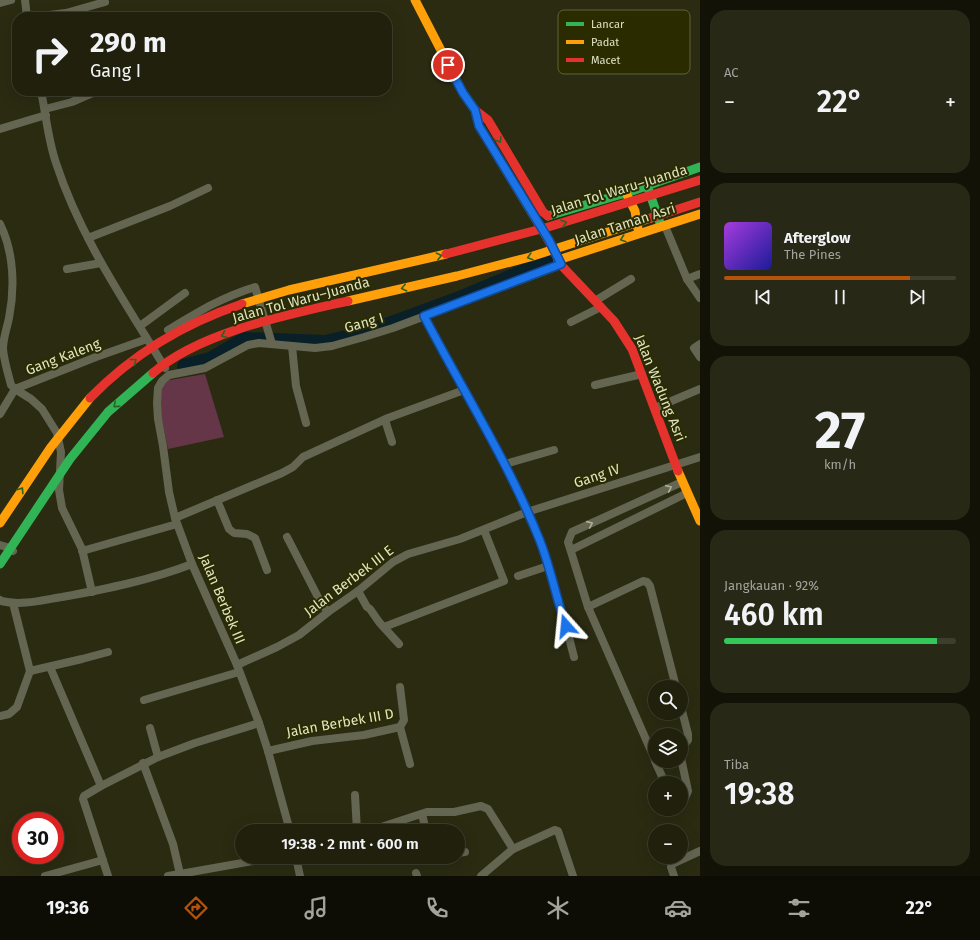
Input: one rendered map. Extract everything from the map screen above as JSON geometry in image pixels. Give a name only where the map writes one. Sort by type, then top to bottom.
[{"type":"main road","points":[[415,0],[463,93],[475,110],[488,120],[543,212],[548,216]]},
{"type":"main road","points":[[475,110],[479,126],[549,240]]},
{"type":"main road","points":[[548,216],[700,167]]},
{"type":"main road","name":"Jalan Tol Waru–Juanda","points":[[0,523],[28,479],[67,425],[86,402],[136,359],[176,332],[205,318],[243,303],[282,292],[448,254],[528,233],[588,216],[700,180]]},
{"type":"main road","points":[[648,185],[663,227]]},
{"type":"main road","points":[[626,192],[635,211],[638,234]]},
{"type":"main road","name":"Jalan Tol Waru–Juanda","points":[[0,564],[70,459],[108,412],[155,372],[179,355],[205,342],[248,326],[287,315],[457,276],[522,259],[700,202]]},
{"type":"main road","name":"Jalan Taman Asri","points":[[560,262],[700,214]]},
{"type":"main road","points":[[548,216],[547,221],[550,234],[549,240]]},
{"type":"main road","name":"Jalan Wadung Asri","points":[[549,240],[560,262],[614,320],[632,349],[682,482],[698,511],[700,522]]},
{"type":"street","points":[[0,3],[11,0]]},
{"type":"street","points":[[25,0],[26,12]]},
{"type":"street","points":[[70,12],[105,2]]},
{"type":"street","points":[[42,96],[56,163],[75,210],[101,263],[169,375]]},
{"type":"street","points":[[0,129],[86,96]]},
{"type":"street","points":[[88,238],[170,206],[208,188]]},
{"type":"street","points":[[0,224],[7,238],[12,285],[9,318],[4,337],[3,349],[11,385],[42,409],[57,433],[61,452],[59,490],[62,508],[82,551],[92,592]]},
{"type":"street","points":[[663,227],[687,279],[700,298]]},
{"type":"street","name":"Gang I","points":[[169,375],[205,368],[248,345],[259,343],[272,342],[315,348],[332,346],[393,328],[560,262]]},
{"type":"street","points":[[67,269],[101,263]]},
{"type":"street","points":[[687,279],[700,274]]},
{"type":"street","points":[[571,322],[632,279]]},
{"type":"street","name":"Gang Kaleng","points":[[0,414],[15,389],[96,357],[148,340],[218,300],[234,293],[255,287],[272,342]]},
{"type":"street","points":[[140,326],[185,293]]},
{"type":"street","points":[[424,316],[505,464],[540,541],[574,657]]},
{"type":"street","points":[[292,346],[296,386],[306,423]]},
{"type":"street","points":[[697,346],[700,357]]},
{"type":"street","points":[[595,385],[642,374]]},
{"type":"street","name":"Jalan Berbek III","points":[[169,375],[162,381],[158,388],[157,403],[169,492],[176,521],[192,564],[238,668],[259,723],[288,824]]},
{"type":"street","points":[[655,408],[700,389]]},
{"type":"street","points":[[82,551],[176,521],[217,500],[282,473],[293,467],[303,457],[385,420],[464,390]]},
{"type":"street","points":[[385,420],[392,442]]},
{"type":"street","points":[[505,464],[554,450]]},
{"type":"street","name":"Gang IV","points":[[527,512],[700,457]]},
{"type":"street","points":[[648,743],[588,607],[568,542],[572,532],[682,482]]},
{"type":"street","points":[[571,550],[687,493]]},
{"type":"street","points":[[217,500],[229,529],[254,538],[267,570]]},
{"type":"street","name":"Jalan Berbek III E","points":[[144,700],[238,668],[277,647],[298,635],[358,591],[394,562],[408,554],[460,539],[527,512]]},
{"type":"street","points":[[384,627],[504,581],[484,530]]},
{"type":"street","points":[[287,537],[321,603],[328,612]]},
{"type":"street","points":[[0,545],[10,548],[14,552],[0,571]]},
{"type":"street","points":[[0,600],[1,602],[13,603],[38,601],[92,592],[169,573],[192,564]]},
{"type":"street","points":[[518,576],[548,566]]},
{"type":"street","points":[[588,607],[642,580],[647,582],[650,586],[674,680]]},
{"type":"street","points":[[358,591],[365,606],[370,608],[399,644]]},
{"type":"street","points":[[0,716],[14,711],[17,707],[30,671],[13,603]]},
{"type":"street","points":[[30,671],[108,652]]},
{"type":"street","points":[[50,667],[101,786]]},
{"type":"street","name":"Jalan Berbek III D","points":[[268,751],[312,740],[364,735],[400,727],[404,720],[400,687]]},
{"type":"street","points":[[108,876],[83,799],[84,796],[143,763],[259,723]]},
{"type":"street","points":[[400,727],[410,764]]},
{"type":"street","points":[[150,728],[158,757]]},
{"type":"street","points":[[143,763],[183,874]]},
{"type":"street","points":[[355,795],[357,824]]},
{"type":"street","points":[[391,824],[430,812],[454,812],[481,806],[488,809],[513,849]]},
{"type":"street","points":[[422,814],[424,824]]},
{"type":"street","points":[[481,876],[513,849],[557,830],[573,876]]},
{"type":"street","points":[[674,876],[671,867],[672,864],[700,851]]},
{"type":"street","points":[[45,876],[103,860]]},
{"type":"street","points":[[168,876],[238,864]]},
{"type":"street","points":[[296,864],[297,876]]},
{"type":"shaded area","points":[[205,374],[224,437],[168,449],[159,405],[163,384],[170,380]]},
{"type":"waterway","points":[[184,366],[210,359],[244,339],[325,342],[364,333],[462,297],[553,259]]},
{"type":"traffic: fast","points":[[548,216],[632,191],[700,167]]},
{"type":"traffic: fast","points":[[648,188],[660,223]]},
{"type":"traffic: fast","points":[[0,564],[70,459],[108,412],[153,373]]},
{"type":"traffic: slow","points":[[415,0],[463,93],[475,110],[479,126],[546,236]]},
{"type":"traffic: slow","points":[[627,195],[635,211],[638,229]]},
{"type":"traffic: slow","points":[[558,260],[700,214]]},
{"type":"traffic: slow","points":[[348,301],[457,276],[530,257],[651,218]]},
{"type":"traffic: slow","points":[[242,304],[289,290],[446,254]]},
{"type":"traffic: slow","points":[[0,523],[51,447],[90,398]]},
{"type":"traffic: slow","points":[[678,471],[700,521]]},
{"type":"traffic: jam","points":[[475,110],[488,120],[543,212],[548,216]]},
{"type":"traffic: jam","points":[[446,254],[545,228],[700,180]]},
{"type":"traffic: jam","points":[[651,218],[700,202]]},
{"type":"traffic: jam","points":[[546,236],[561,265],[614,321],[632,349],[678,471]]},
{"type":"traffic: jam","points":[[153,373],[172,359],[195,346],[219,336],[272,319],[348,301]]},
{"type":"traffic: jam","points":[[90,398],[123,368],[160,342],[200,321],[242,304]]},
{"type":"route","points":[[448,65],[463,93],[475,110],[479,126],[549,240],[561,264],[424,316],[446,359],[505,464],[540,541],[566,626]]}]
